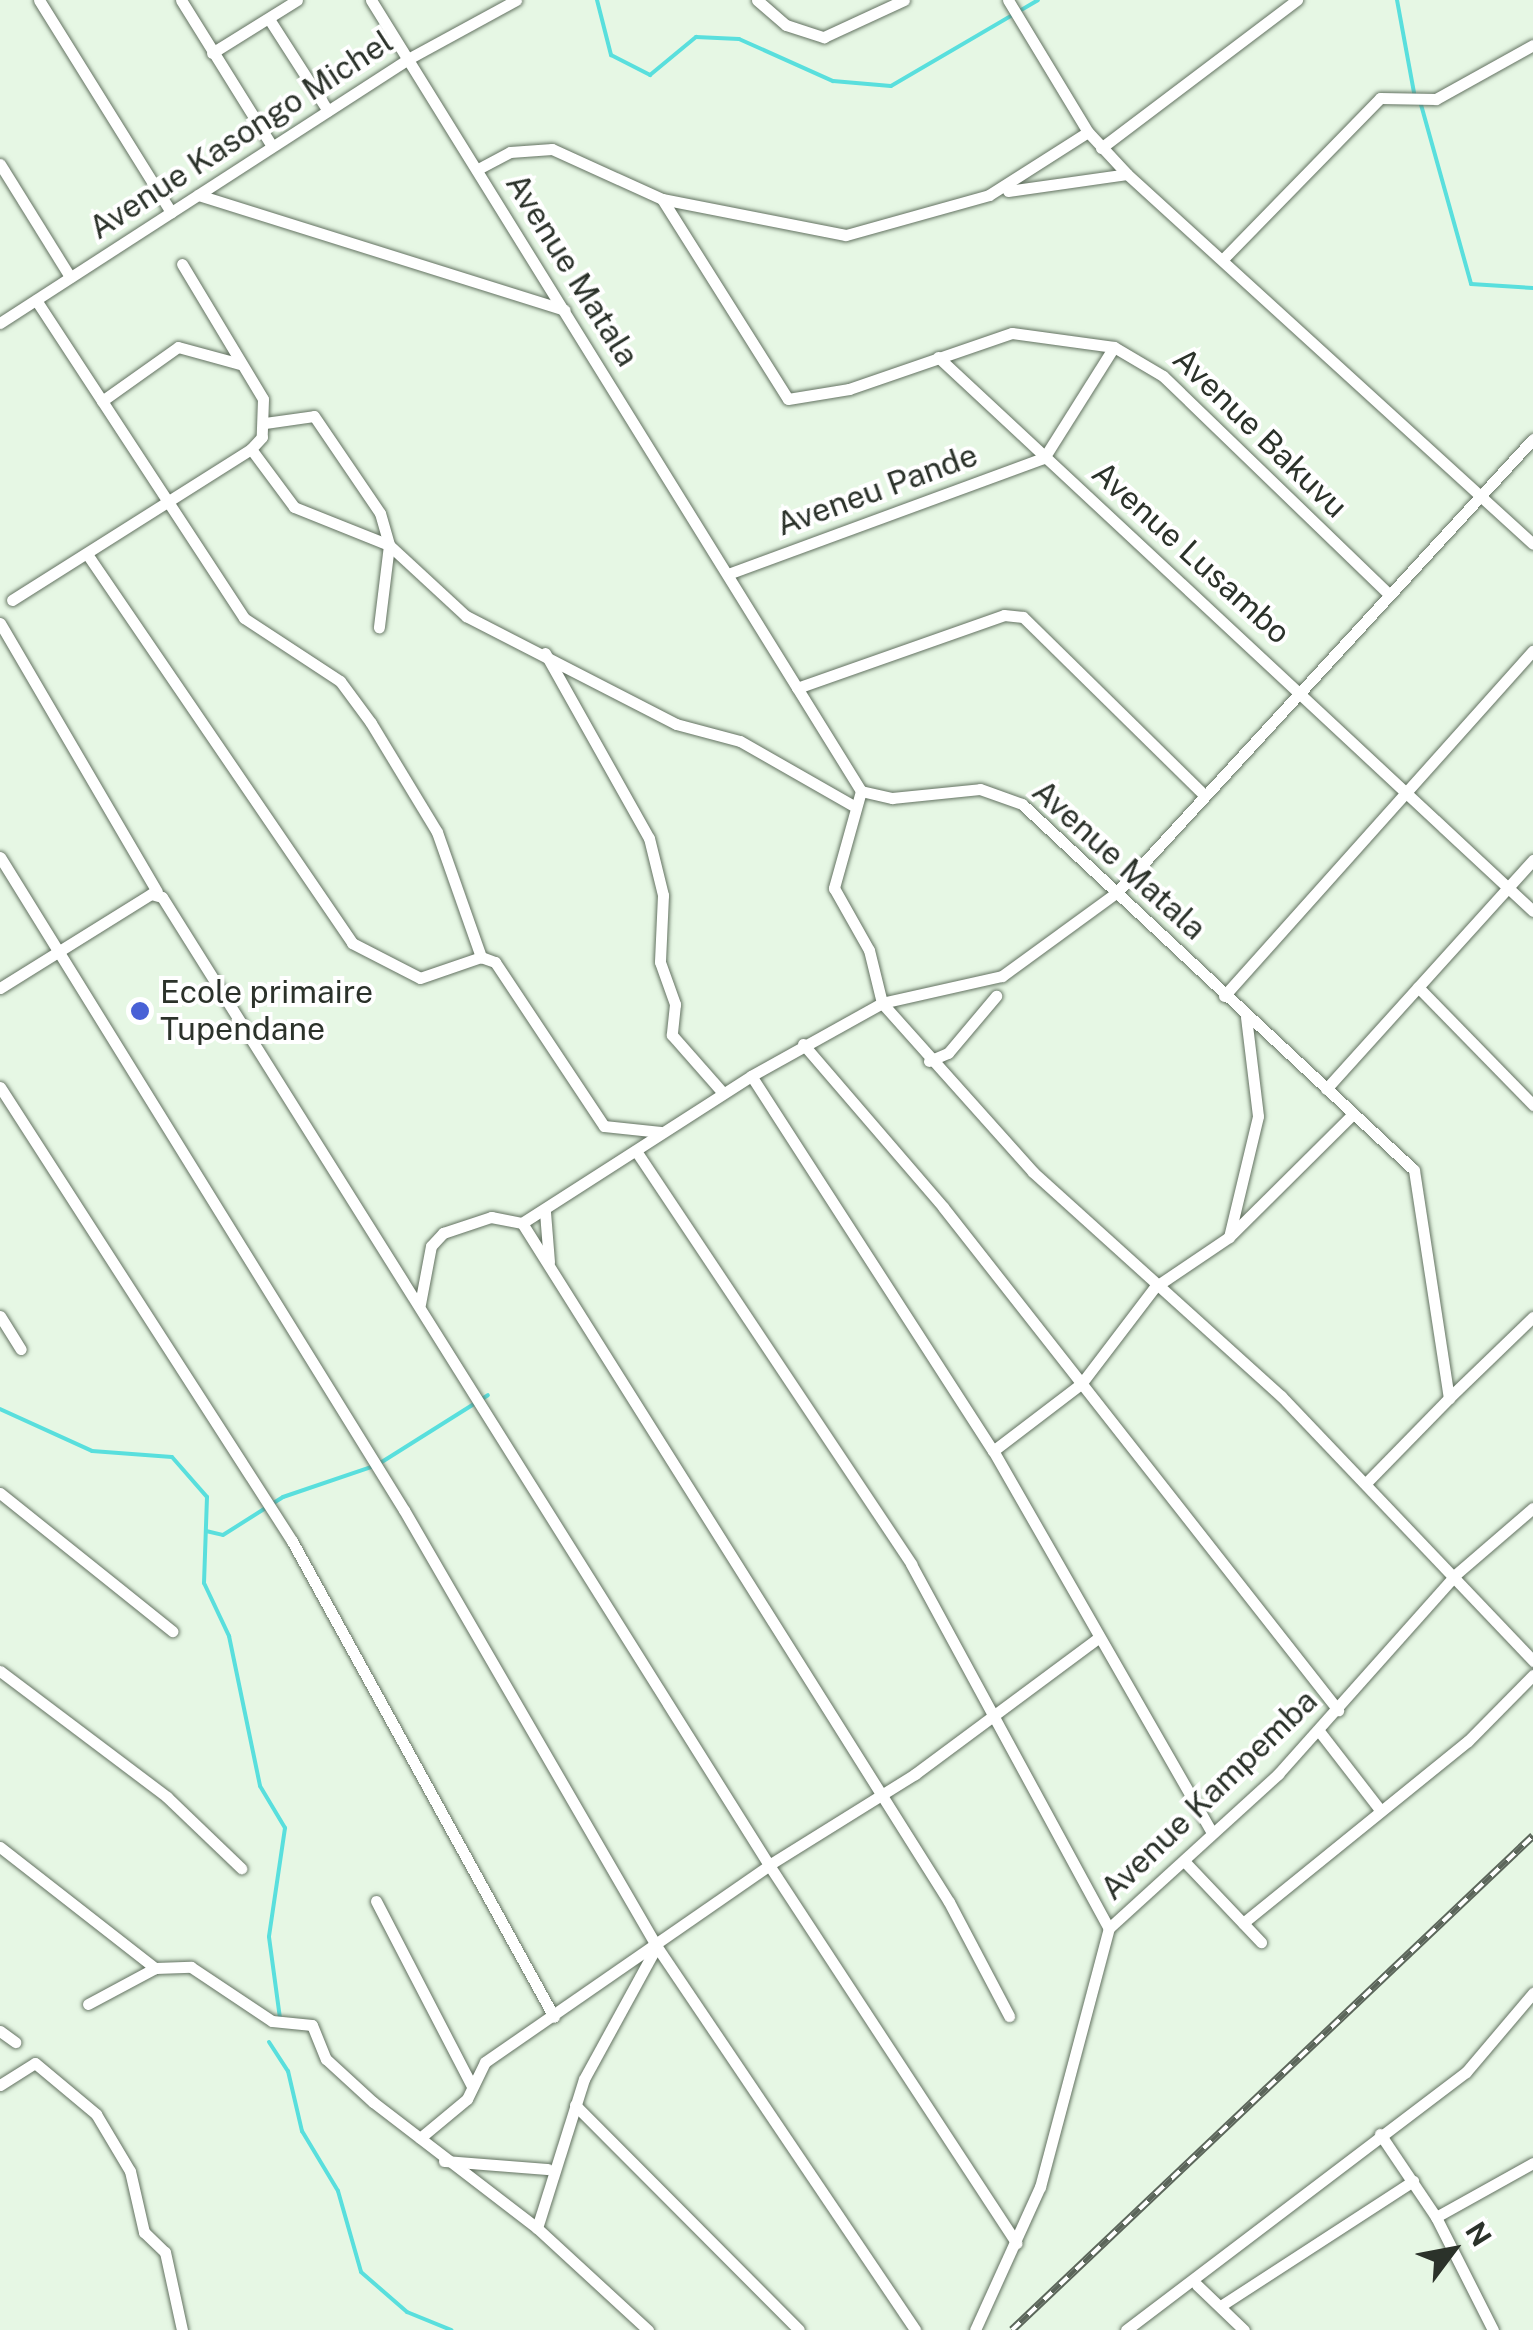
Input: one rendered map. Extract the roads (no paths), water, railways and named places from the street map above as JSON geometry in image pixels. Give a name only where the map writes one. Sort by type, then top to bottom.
[{"type":"street","points":[[39,0],[171,212]]},
{"type":"street","points":[[181,0],[272,146]]},
{"type":"street","points":[[212,53],[297,0]]},
{"type":"street","name":"Avenue Matala","points":[[371,0],[861,790],[892,798],[1002,792],[1117,892],[1246,1017],[1414,1170],[1449,1398]]},
{"type":"street","name":"Avenue Kasongo Michel","points":[[0,323],[408,59],[516,0]]},
{"type":"street","points":[[757,0],[786,24],[824,37],[904,0]]},
{"type":"street","points":[[1101,148],[1297,0]]},
{"type":"street","points":[[1014,9],[1101,148],[1481,492],[1533,544]]},
{"type":"street","points":[[269,19],[328,111]]},
{"type":"street","points":[[1225,258],[1380,98],[1436,98],[1533,44]]},
{"type":"street","points":[[989,195],[1088,132]]},
{"type":"street","points":[[478,169],[535,146],[662,199],[830,235],[917,222],[989,195],[1127,174]]},
{"type":"street","points":[[0,164],[70,277]]},
{"type":"street","points":[[198,196],[564,310]]},
{"type":"street","name":"Avenue Bakuvu","points":[[662,199],[788,399],[849,390],[938,357],[1026,332],[1114,348],[1163,376],[1388,593]]},
{"type":"street","points":[[12,600],[251,449],[265,424],[263,399],[182,264]]},
{"type":"street","points":[[36,300],[244,618],[340,680],[371,723],[438,832],[481,958]]},
{"type":"street","points":[[102,400],[178,347],[240,364]]},
{"type":"street","points":[[1044,458],[1114,348]]},
{"type":"street","name":"Avenue Lusambo","points":[[938,357],[1298,687],[1533,910]]},
{"type":"street","points":[[265,424],[314,416],[380,514],[388,544],[379,627]]},
{"type":"street","points":[[420,1304],[431,1246],[443,1234],[491,1217],[522,1223],[545,1212],[638,1154],[661,1132],[722,1092],[803,1044],[882,1003],[1002,976],[1117,892],[1298,687],[1533,439]]},
{"type":"street","points":[[251,449],[294,507],[388,544],[466,616],[545,653],[676,724],[740,741],[852,805]]},
{"type":"street","name":"Aveneu Pande","points":[[728,574],[1044,458]]},
{"type":"street","points":[[87,554],[360,950],[420,978],[481,958],[495,962],[604,1126],[661,1132]]},
{"type":"street","points":[[797,688],[1004,615],[1023,617],[1202,793]]},
{"type":"street","points":[[0,623],[157,892],[420,1304],[768,1865],[1016,2243]]},
{"type":"street","points":[[1224,996],[1533,651]]},
{"type":"street","points":[[545,653],[649,838],[664,895],[660,962],[676,1004],[676,1050],[722,1092]]},
{"type":"street","points":[[861,790],[852,805],[834,888],[869,950],[882,1003],[929,1060],[1155,1288],[1367,1482],[1533,1662]]},
{"type":"street","points":[[0,857],[404,1510],[657,1946],[915,2330]]},
{"type":"street","points":[[1326,1089],[1533,860]]},
{"type":"street","points":[[0,988],[157,892]]},
{"type":"street","points":[[1418,987],[1533,1105]]},
{"type":"street","points":[[929,1060],[948,1053],[996,996]]},
{"type":"street","points":[[1230,1237],[1258,1116],[1246,1017]]},
{"type":"street","points":[[803,1044],[1082,1384],[1338,1710]]},
{"type":"street","points":[[752,1076],[993,1451],[1211,1831]]},
{"type":"street","points":[[0,1086],[292,1541],[554,2017]]},
{"type":"street","points":[[993,1451],[1082,1384],[1155,1288],[1230,1237],[1352,1114]]},
{"type":"street","points":[[638,1154],[879,1512],[998,1712],[1109,1928]]},
{"type":"street","points":[[545,1212],[552,1276]]},
{"type":"street","points":[[522,1223],[878,1794],[1009,2016]]},
{"type":"street","points":[[0,1316],[21,1349]]},
{"type":"street","points":[[1367,1482],[1533,1317]]},
{"type":"street","points":[[0,1493],[172,1630]]},
{"type":"street","name":"Avenue Kampemba","points":[[977,2329],[1016,2243],[1109,1928],[1319,1731],[1455,1575],[1533,1508]]},
{"type":"street","points":[[420,2138],[472,2086],[485,2062],[657,1946],[768,1865],[998,1712],[1098,1639]]},
{"type":"street","points":[[0,1671],[167,1797],[242,1868]]},
{"type":"street","points":[[1243,1923],[1380,1810],[1533,1674]]},
{"type":"street","points":[[1319,1731],[1380,1810]]},
{"type":"street","points":[[0,1847],[155,1968]]},
{"type":"street","points":[[1184,1861],[1261,1942]]},
{"type":"street","points":[[376,1901],[472,2086]]},
{"type":"street","points":[[536,2228],[548,2169],[575,2105],[657,1946]]},
{"type":"street","points":[[88,2004],[155,1968],[191,1967],[272,2020],[312,2026],[326,2059],[444,2161],[536,2228],[648,2330]]},
{"type":"street","points":[[1126,2330],[1197,2284],[1380,2134],[1482,2058],[1498,2024],[1533,1993]]},
{"type":"street","points":[[0,2030],[16,2042]]},
{"type":"street","points":[[0,2085],[34,2063],[96,2114],[130,2171],[144,2232],[166,2252],[182,2330]]},
{"type":"street","points":[[575,2105],[799,2330]]},
{"type":"street","points":[[1380,2134],[1436,2217],[1493,2330]]},
{"type":"street","points":[[444,2161],[548,2169]]},
{"type":"street","points":[[1436,2217],[1533,2164]]},
{"type":"street","points":[[1222,2304],[1414,2181]]},
{"type":"street","points":[[1197,2284],[1222,2304],[1244,2330]]},
{"type":"waterway","points":[[597,0],[611,55],[650,75],[696,37],[739,39],[833,81],[891,86],[1038,0]]},
{"type":"waterway","points":[[1397,0],[1414,93]]},
{"type":"waterway","points":[[1420,101],[1471,284],[1533,288]]},
{"type":"waterway","points":[[206,1531],[223,1535],[283,1497],[377,1465],[488,1395]]},
{"type":"waterway","points":[[0,1409],[92,1451],[172,1457],[207,1497],[204,1583],[229,1636],[260,1786],[285,1828],[269,1937],[280,2018]]},
{"type":"waterway","points":[[269,2042],[288,2071],[302,2131],[338,2191],[361,2272],[407,2312],[451,2330]]},
{"type":"railway","points":[[1012,2330],[1533,1836]]},
{"type":"place","name":"Ecole primaire Tupendane","points":[[140,1011]]}]
